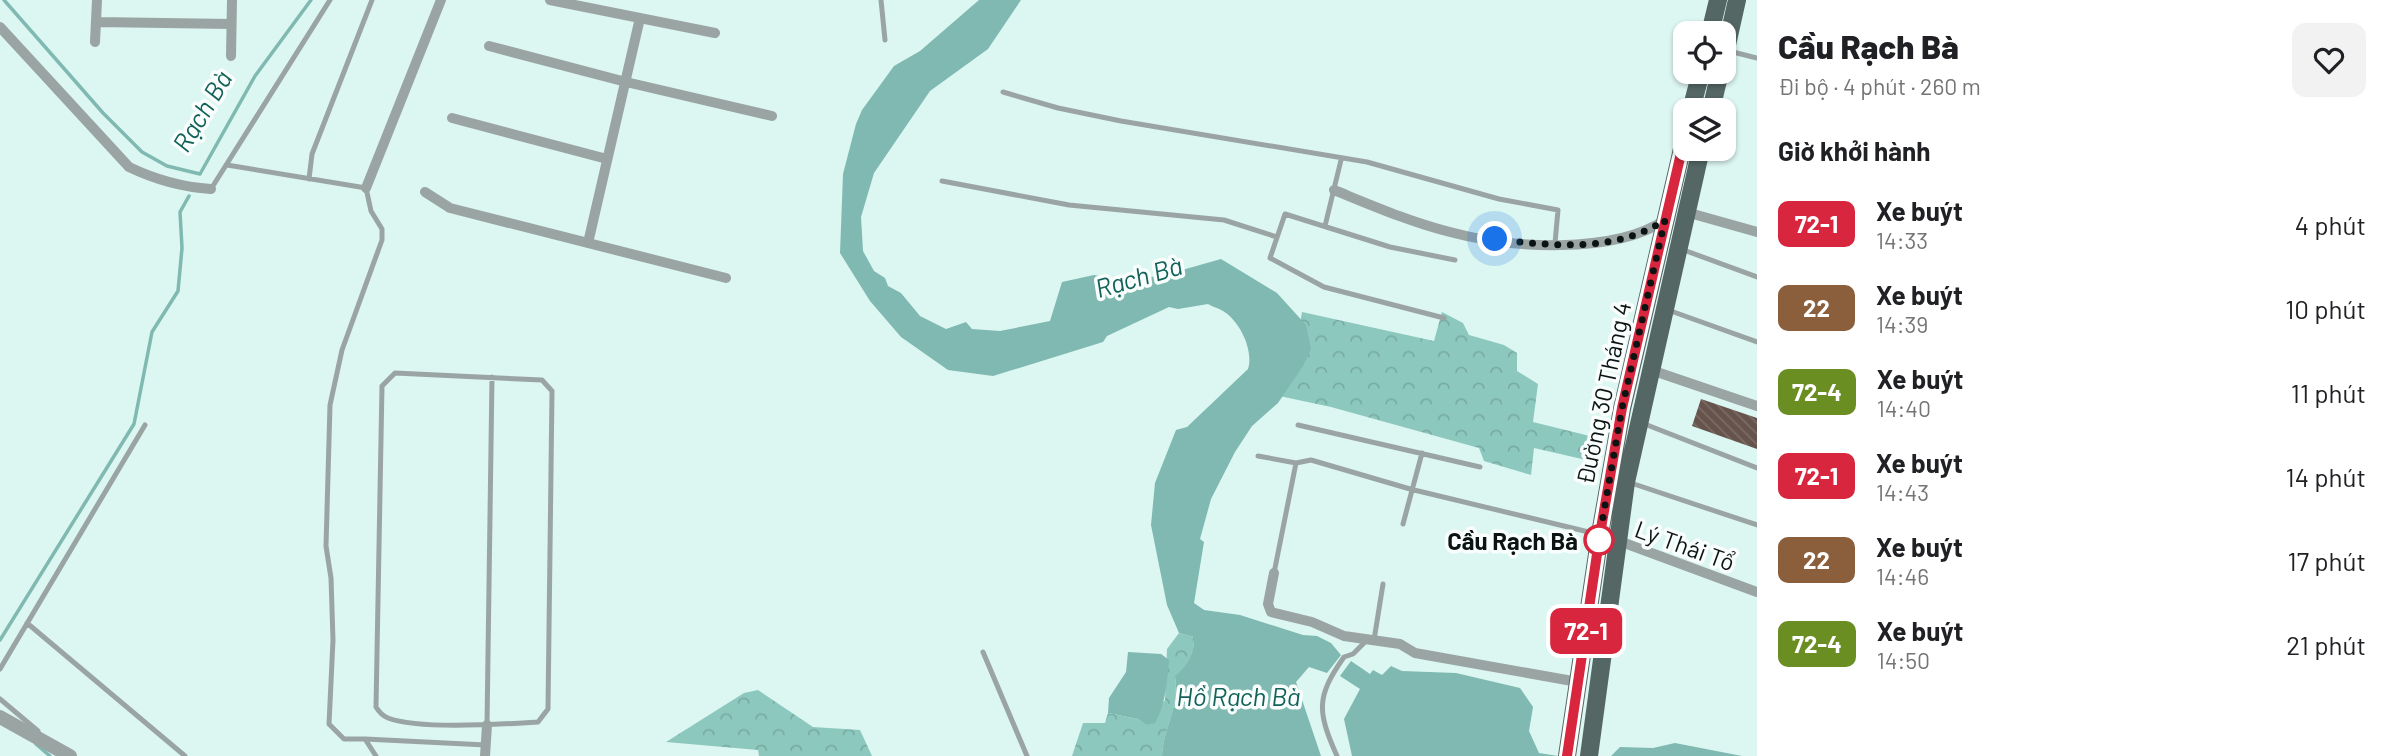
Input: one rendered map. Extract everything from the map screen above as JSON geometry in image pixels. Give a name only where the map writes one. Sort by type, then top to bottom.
[{"type":"main road","points":[[1713,21],[1718,0]]},
{"type":"main road","points":[[1732,21],[1737,0]]},
{"type":"main road","name":"Đường 30 Tháng 4","points":[[1590,748],[1617,542],[1637,421],[1635,396],[1651,370],[1663,309],[1668,245],[1666,213],[1679,161]]},
{"type":"main road","name":"Đường 30 Tháng 4","points":[[1568,751],[1600,534],[1635,396],[1668,245],[1686,212],[1698,161]]},
{"type":"main road","points":[[1666,213],[1686,212]]},
{"type":"street","points":[[95,42],[97,0]]},
{"type":"street","points":[[231,56],[232,0]]},
{"type":"street","points":[[366,188],[441,0]]},
{"type":"street","points":[[550,0],[715,33]]},
{"type":"street","points":[[588,243],[640,18]]},
{"type":"street","points":[[97,22],[231,24]]},
{"type":"street","points":[[0,27],[129,167],[164,182],[211,189]]},
{"type":"street","points":[[489,46],[772,116]]},
{"type":"street","points":[[452,118],[607,159]]},
{"type":"street","points":[[1334,190],[1451,233],[1555,243],[1617,240],[1636,236],[1666,213]]},
{"type":"street","points":[[425,192],[450,208],[726,278]]},
{"type":"street","points":[[1686,212],[1757,232]]},
{"type":"street","points":[[1651,370],[1757,406]]},
{"type":"street","name":"Lý Thái Tổ","points":[[1600,534],[1757,592]]},
{"type":"street","points":[[1274,573],[1268,604],[1271,612],[1312,622],[1344,636],[1400,644],[1415,653],[1578,682]]},
{"type":"street","points":[[0,717],[66,755]]},
{"type":"street","points":[[485,751],[487,725]]},
{"type":"lane","points":[[211,189],[330,0]]},
{"type":"lane","points":[[309,179],[312,154],[372,0]]},
{"type":"lane","points":[[881,0],[885,40]]},
{"type":"lane","points":[[1736,55],[1757,58]]},
{"type":"lane","points":[[1003,92],[1072,112],[1341,160],[1367,162],[1499,199],[1558,210],[1555,243]]},
{"type":"lane","points":[[1325,226],[1341,160]]},
{"type":"lane","points":[[228,165],[309,179],[341,181],[366,188],[371,211],[382,229],[382,240],[334,377],[328,432],[326,546],[331,579],[333,640],[329,724],[344,739],[485,751]]},
{"type":"lane","points":[[942,181],[1069,205],[1224,220],[1278,237]]},
{"type":"lane","points":[[1444,317],[1312,282],[1269,258],[1285,214],[1390,247],[1455,260]]},
{"type":"lane","points":[[1668,245],[1757,278]]},
{"type":"lane","points":[[1663,309],[1757,342]]},
{"type":"lane","points":[[395,373],[542,380],[552,391],[548,709],[538,722],[487,725],[400,721],[385,718],[376,707],[382,386],[395,373]]},
{"type":"lane","points":[[487,725],[492,377]]},
{"type":"lane","points":[[1637,421],[1757,468]]},
{"type":"lane","points":[[0,669],[145,425]]},
{"type":"lane","points":[[1298,425],[1480,467]]},
{"type":"lane","points":[[1404,524],[1410,489],[1423,453]]},
{"type":"lane","points":[[1258,456],[1296,463],[1311,460],[1410,489],[1600,534]]},
{"type":"lane","points":[[1274,573],[1296,463]]},
{"type":"lane","points":[[1626,482],[1757,525]]},
{"type":"lane","points":[[1337,756],[1321,706],[1322,694],[1344,657],[1353,654],[1371,639],[1382,584]]},
{"type":"lane","points":[[27,624],[185,756]]},
{"type":"lane","points":[[984,652],[1027,756]]},
{"type":"lane","points":[[0,699],[66,755]]},
{"type":"lane","points":[[365,739],[376,756]]},
{"type":"green space","points":[[1302,312],[1434,341],[1442,312],[1463,323],[1469,335],[1504,345],[1517,353],[1517,371],[1538,384],[1533,422],[1598,438],[1595,462],[1534,448],[1531,475],[1484,461],[1479,448],[1331,407],[1270,394],[1297,341]]},
{"type":"green space","points":[[1179,633],[1194,637],[1194,643],[1189,659],[1175,677],[1175,700],[1162,756],[1072,756],[1083,723],[1105,723],[1108,713],[1138,719],[1146,725],[1165,700],[1167,649]]},
{"type":"green space","points":[[758,690],[813,727],[860,730],[872,756],[759,756],[758,750],[666,742],[744,693]]},
{"type":"water","name":"Hồ Rạch Bà","points":[[979,0],[1021,0],[988,49],[930,91],[874,173],[861,217],[863,251],[874,271],[885,278],[888,286],[901,293],[920,316],[946,329],[966,322],[972,329],[1000,331],[1050,321],[1062,282],[1094,275],[1118,280],[1161,276],[1221,259],[1277,293],[1306,325],[1311,349],[1278,403],[1252,426],[1211,499],[1200,539],[1204,542],[1194,603],[1204,610],[1240,615],[1303,635],[1317,636],[1331,643],[1341,655],[1327,673],[1309,667],[1296,682],[1321,756],[1162,756],[1175,699],[1175,676],[1189,659],[1194,637],[1179,633],[1167,605],[1151,525],[1155,483],[1176,430],[1187,427],[1248,369],[1247,345],[1235,322],[1221,310],[1208,304],[1178,309],[1169,307],[1107,336],[1103,342],[993,376],[948,370],[901,337],[870,301],[840,253],[843,174],[862,110],[894,66],[920,51]]},
{"type":"water","points":[[1128,652],[1161,654],[1169,660],[1164,700],[1155,723],[1146,725],[1138,719],[1108,713],[1109,698],[1126,672]]},
{"type":"water","points":[[1351,661],[1370,674],[1373,670],[1382,675],[1391,666],[1402,671],[1456,673],[1520,688],[1533,707],[1529,731],[1539,753],[1558,756],[1352,756],[1344,719],[1360,689],[1340,676]]},
{"type":"water","points":[[1675,743],[1742,756],[1611,756],[1620,747],[1653,748]]},
{"type":"building","points":[[1701,399],[1757,418],[1757,449],[1692,426]]},
{"type":"waterway","name":"Rạch Bà","points":[[4,0],[103,113],[142,152],[167,166],[200,174],[255,76],[311,0]]},
{"type":"waterway","points":[[0,640],[134,424],[152,332],[178,291],[182,248],[180,212],[189,196]]},
{"type":"waterway","points":[[36,744],[50,756]]},
{"type":"bus line","name":"72-1","points":[[1567,756],[1622,408],[1679,161]]},
{"type":"place","name":"Cầu Rạch Bà","points":[[1599,540]]},
{"type":"route","points":[[1495,239],[1574,245],[1600,243],[1636,236],[1665,220],[1622,408],[1599,540]]}]
